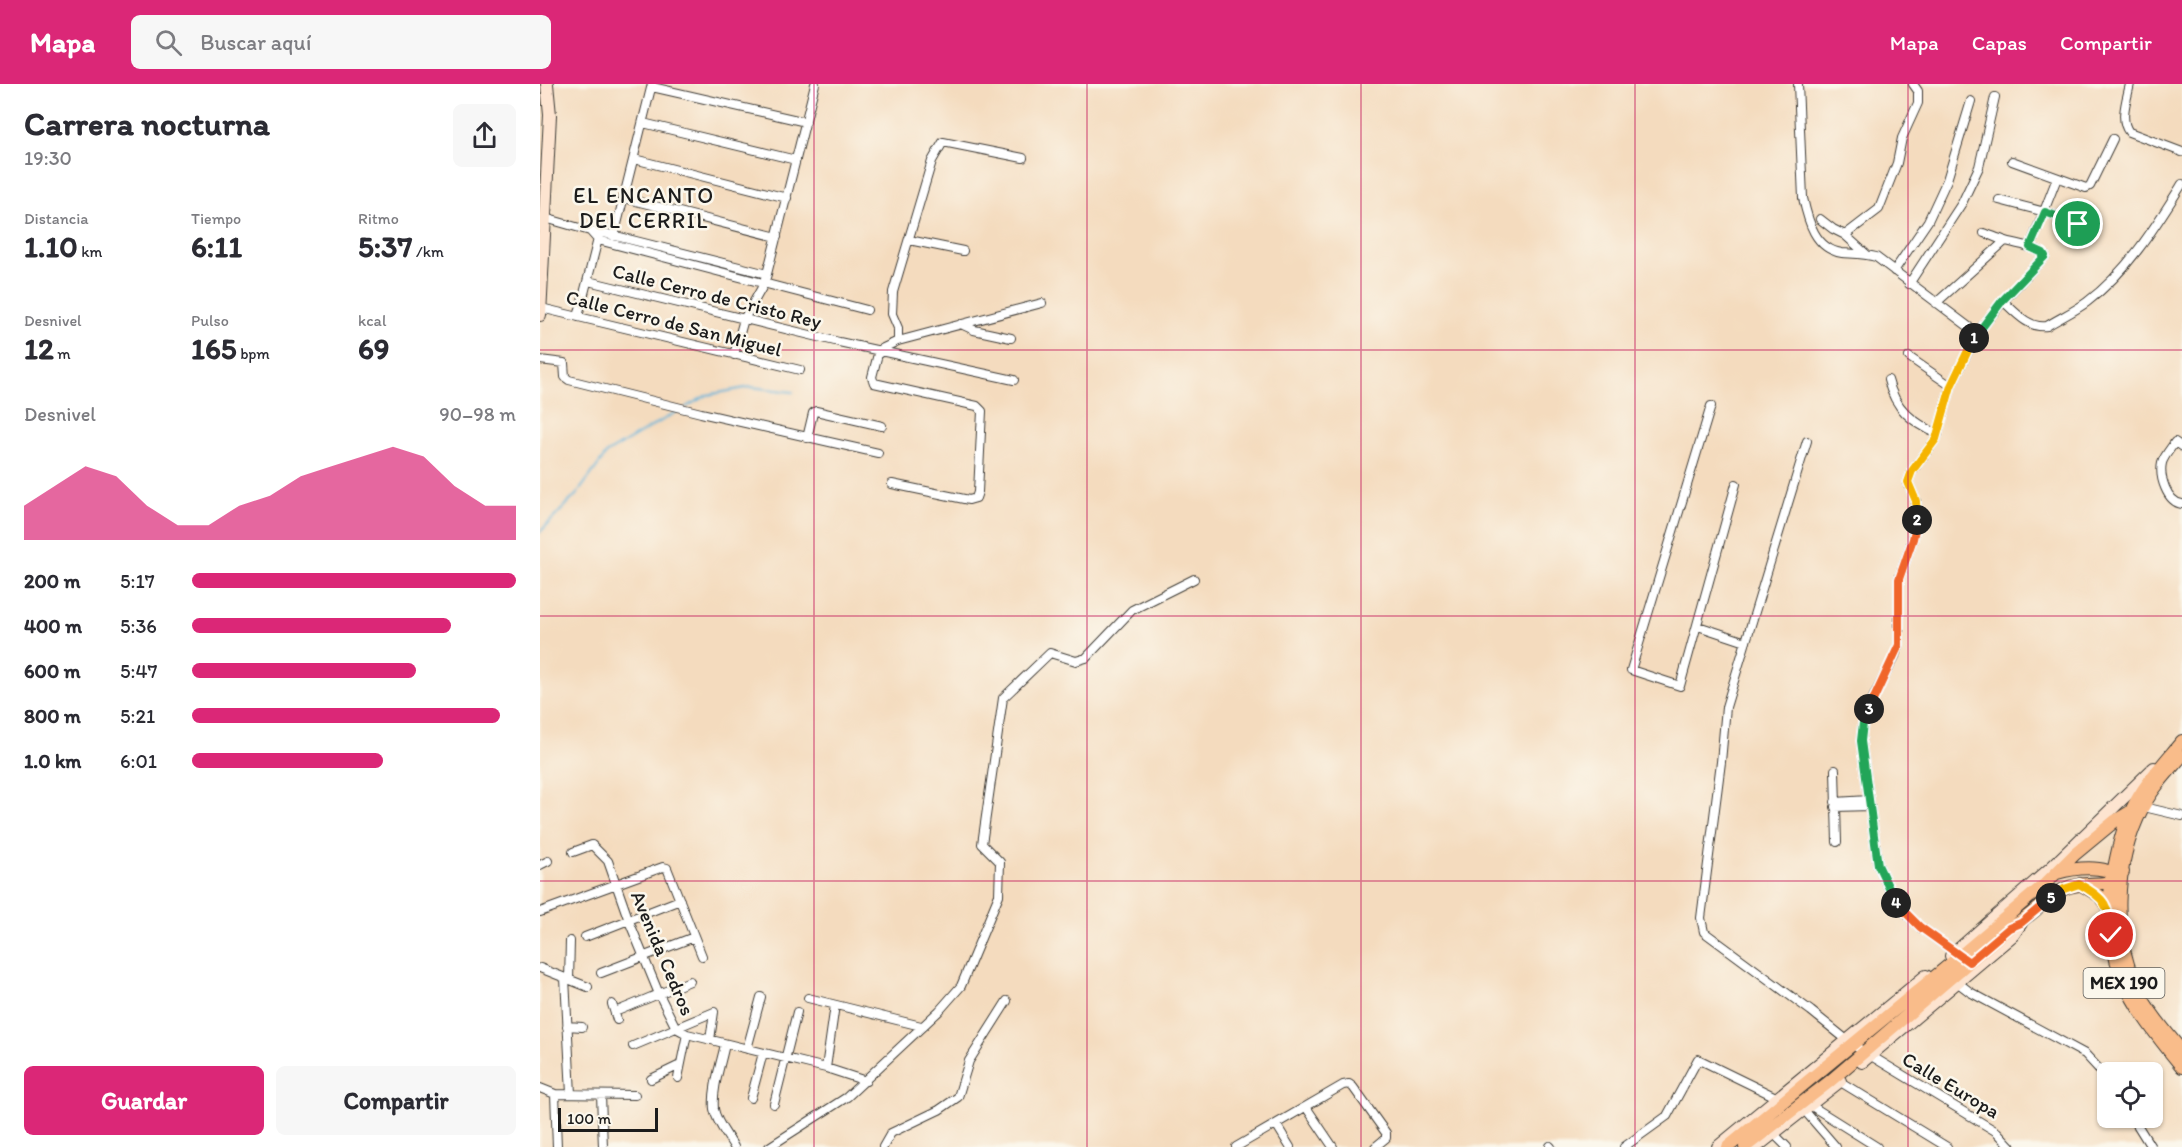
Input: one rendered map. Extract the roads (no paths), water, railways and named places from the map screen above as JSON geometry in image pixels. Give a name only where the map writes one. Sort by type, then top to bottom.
[{"type":"main road","name":"MEX 190","points":[[2182,740],[2150,781],[2130,812],[2119,846],[2117,878],[2120,928],[2130,971],[2143,999],[2182,1051]]},
{"type":"main road","name":"MEX 190","points":[[2182,756],[2154,790],[2144,807],[2117,878],[2109,916],[2113,949],[2125,986],[2141,1016],[2182,1067]]},
{"type":"main road","points":[[1745,1147],[2115,821],[2130,812]]},
{"type":"main road","points":[[2032,885],[2056,873],[2082,869],[2117,878]]},
{"type":"main road","points":[[1961,957],[2021,923],[2055,895],[2079,884],[2117,878]]},
{"type":"main road","points":[[2079,884],[2103,899],[2108,907],[2109,916]]},
{"type":"main road","points":[[1728,1147],[1858,1048]]},
{"type":"street","points":[[540,315],[550,115],[547,84]]},
{"type":"street","points":[[734,354],[744,319],[764,284],[767,274],[814,84]]},
{"type":"street","points":[[1798,84],[1803,198],[1812,230],[1824,246],[1839,253],[1866,254],[1876,257],[1977,333]]},
{"type":"street","points":[[1845,235],[1879,209],[1898,163],[1902,138],[1918,103],[1918,91],[1913,84]]},
{"type":"street","points":[[2130,84],[2124,126],[2129,132],[2182,152]]},
{"type":"street","points":[[614,236],[652,86],[806,122]]},
{"type":"street","points":[[1909,284],[1962,203],[1979,167],[1995,97]]},
{"type":"street","points":[[1894,271],[1928,221],[1947,180],[1971,101]]},
{"type":"street","points":[[644,123],[796,160]]},
{"type":"street","points":[[2012,161],[2086,188],[2090,186],[2113,139]]},
{"type":"street","points":[[898,342],[898,328],[892,314],[893,292],[932,160],[943,142],[1023,158]]},
{"type":"street","points":[[634,159],[787,198]]},
{"type":"street","points":[[2030,247],[2057,178]]},
{"type":"street","points":[[2002,301],[2031,325],[2040,327],[2047,326],[2086,303],[2116,276],[2136,252],[2182,184]]},
{"type":"street","points":[[624,198],[777,237]]},
{"type":"street","points":[[1999,200],[2045,212],[2078,224]]},
{"type":"street","points":[[545,218],[764,284],[867,310]]},
{"type":"street","points":[[1820,219],[1845,235],[1866,254]]},
{"type":"street","points":[[1984,233],[2030,247],[2045,256],[2002,301],[1977,333],[1951,386],[1938,434],[1912,471],[1908,482],[1916,501],[1917,515],[1913,539],[1899,579],[1899,645],[1896,656],[1873,698],[1863,723],[1861,741],[1878,865],[1896,904],[1920,927],[1961,957],[2182,740]]},
{"type":"street","points":[[599,236],[614,236],[767,274]]},
{"type":"street","points":[[578,317],[599,236]]},
{"type":"street","points":[[909,240],[963,251]]},
{"type":"street","points":[[1936,303],[2005,241]]},
{"type":"street","name":"Calle Cerro de Cristo Rey","points":[[588,281],[839,342],[1014,380]]},
{"type":"street","points":[[892,484],[969,500],[976,498],[982,411],[977,406],[872,382],[879,350],[898,342],[1042,303]]},
{"type":"street","name":"Calle Cerro de San Miguel","points":[[541,308],[800,370]]},
{"type":"street","points":[[961,324],[974,330],[1011,338]]},
{"type":"street","points":[[1909,357],[1951,386]]},
{"type":"street","points":[[540,360],[564,363],[567,379],[701,413],[878,453]]},
{"type":"street","points":[[1888,380],[1897,405],[1907,417],[1938,434]]},
{"type":"street","points":[[1711,406],[1631,670],[1680,686],[1736,484]]},
{"type":"street","points":[[807,438],[813,413],[816,411],[882,426]]},
{"type":"street","points":[[1698,626],[1746,642],[1807,441]]},
{"type":"street","points":[[2182,447],[2175,442],[2162,462],[2163,481],[2172,500],[2182,504]]},
{"type":"street","points":[[768,1147],[848,1097],[939,1011],[961,986],[999,895],[1000,862],[982,844],[1003,698],[1050,653],[1076,661],[1086,658],[1132,610],[1194,579]]},
{"type":"street","name":"Calle Europa","points":[[1746,642],[1726,707],[1701,918],[1704,932],[1858,1048],[1997,1132],[2011,1147]]},
{"type":"street","points":[[1834,770],[1837,842]]},
{"type":"street","points":[[1835,804],[1869,803]]},
{"type":"street","points":[[2144,807],[2182,816]]},
{"type":"street","points":[[573,852],[592,845],[608,861],[616,884],[663,867],[667,868],[702,956]]},
{"type":"street","name":"Avenida Cedros","points":[[540,912],[616,884],[629,921],[675,1029],[725,1044],[826,1068],[866,1081]]},
{"type":"street","points":[[585,937],[680,900]]},
{"type":"street","points":[[1718,1147],[1778,1098],[1957,982],[2013,935],[2021,923]]},
{"type":"street","points":[[602,973],[694,937]]},
{"type":"street","points":[[570,940],[567,1026],[571,1094]]},
{"type":"street","points":[[540,968],[588,987]]},
{"type":"street","points":[[614,1012],[690,981]]},
{"type":"street","points":[[1957,982],[1970,992],[2085,1054],[2097,1067]]},
{"type":"street","points":[[747,1049],[761,998]]},
{"type":"street","points":[[808,998],[921,1026]]},
{"type":"street","points":[[883,1147],[891,1133],[939,1110],[958,1097],[969,1061],[1007,1001]]},
{"type":"street","points":[[826,1068],[835,1005]]},
{"type":"street","points":[[633,1047],[714,1012],[710,1040]]},
{"type":"street","points":[[774,1104],[797,1012]]},
{"type":"street","points":[[567,1026],[582,1027]]},
{"type":"street","points":[[678,1078],[687,1034]]},
{"type":"street","points":[[725,1044],[714,1110],[734,1147]]},
{"type":"street","points":[[1756,1147],[1839,1081],[1858,1048]]},
{"type":"street","points":[[751,1098],[763,1053]]},
{"type":"street","points":[[1624,1147],[1667,1116],[1698,1059],[1778,1098]]},
{"type":"street","points":[[651,1078],[680,1065]]},
{"type":"street","points":[[1839,1081],[1947,1147]]},
{"type":"street","points":[[1236,1147],[1251,1143],[1276,1124],[1348,1084],[1353,1087],[1386,1133],[1386,1138],[1375,1147]]},
{"type":"street","points":[[540,1088],[555,1094],[635,1095]]},
{"type":"street","points":[[555,1094],[557,1147]]},
{"type":"street","points":[[601,1095],[603,1147]]},
{"type":"street","points":[[1306,1107],[1333,1147]]},
{"type":"street","points":[[1807,1108],[1836,1147]]},
{"type":"street","points":[[1807,1108],[1877,1147]]},
{"type":"street","points":[[1276,1124],[1290,1147]]},
{"type":"street","points":[[2139,1128],[2151,1147]]},
{"type":"street","points":[[1773,1133],[1788,1147]]},
{"type":"waterway","points":[[686,407],[707,395],[751,387],[793,392]]},
{"type":"waterway","points":[[540,532],[577,494],[607,453],[678,411]]},
{"type":"district","name":"EL ENCANTO DEL CERRIL","points":[[644,208]]}]
